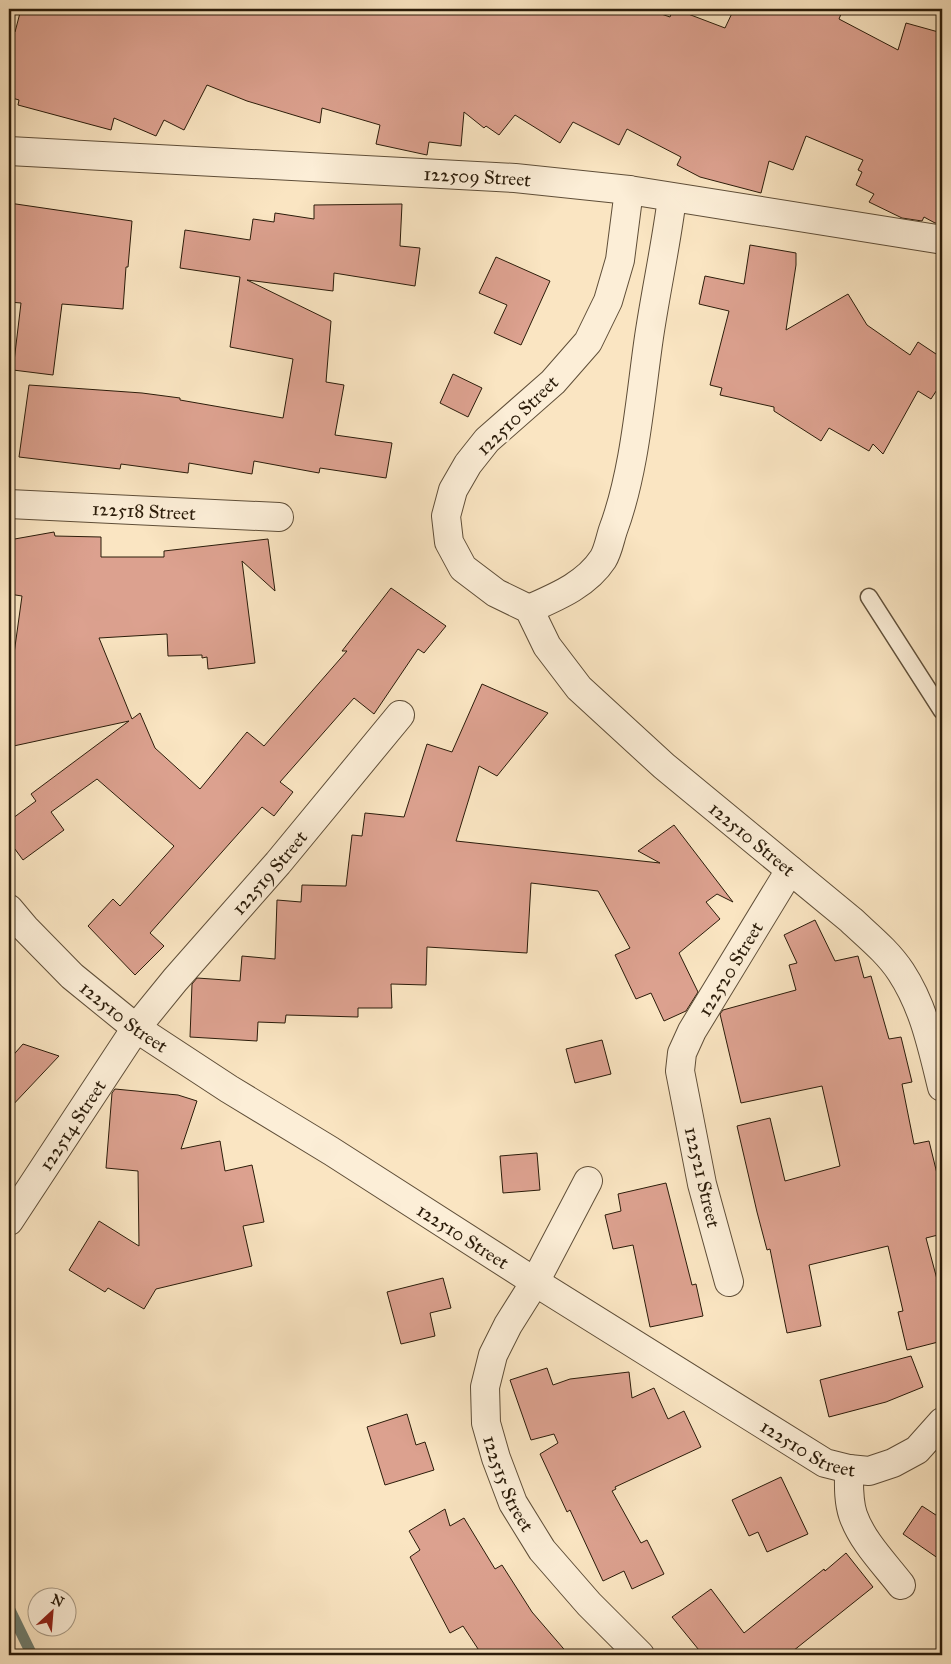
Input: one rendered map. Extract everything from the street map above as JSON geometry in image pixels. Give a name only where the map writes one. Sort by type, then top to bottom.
[{"type":"street","name":"122509 Street","points":[[9,151],[515,178],[629,190],[937,239],[942,238]]},
{"type":"street","name":"122510 Street","points":[[629,190],[620,260],[608,301],[588,342],[553,382],[487,440],[468,464],[453,490],[446,516],[449,542],[463,568],[496,593],[529,609],[547,646],[579,688],[664,766],[880,947],[901,972],[918,1002],[930,1037],[942,1087]]},
{"type":"street","points":[[529,609],[564,594],[587,577],[604,558],[620,512],[633,446],[651,324],[666,247],[672,198]]},
{"type":"street","name":"122518 Street","points":[[9,504],[279,517]]},
{"type":"street","name":"122519 Street","points":[[136,1028],[175,980],[278,863],[400,716]]},
{"type":"street","name":"122520 Street","points":[[680,1071],[682,1053],[692,1031],[790,870]]},
{"type":"street","name":"122510 Street","points":[[9,909],[72,976],[136,1028],[229,1089],[339,1156],[535,1282],[825,1463],[849,1469],[869,1471],[893,1463],[917,1450],[942,1422]]},
{"type":"street","name":"122514 Street","points":[[10,1221],[136,1028]]},
{"type":"street","name":"122521 Street","points":[[680,1071],[702,1184],[729,1282]]},
{"type":"street","points":[[535,1282],[588,1181]]},
{"type":"street","name":"122515 Street","points":[[535,1282],[508,1325],[493,1355],[485,1387],[486,1423],[496,1458],[513,1503],[542,1550],[589,1604],[640,1655]]},
{"type":"street","points":[[849,1469],[849,1492],[852,1513],[858,1528],[901,1585]]},
{"type":"lane","points":[[869,597],[942,711]]},
{"type":"building","points":[[21,9],[647,9],[670,17],[673,9],[675,9],[725,28],[734,9],[843,9],[839,19],[898,50],[906,23],[942,33],[942,223],[935,223],[924,217],[922,221],[902,218],[869,202],[874,194],[856,185],[862,172],[858,170],[863,160],[806,136],[793,170],[769,161],[761,193],[700,177],[677,165],[681,157],[627,129],[619,145],[573,122],[560,143],[515,115],[499,135],[486,126],[484,128],[464,112],[461,146],[429,142],[427,155],[376,144],[380,125],[322,108],[320,123],[247,101],[207,85],[184,130],[164,120],[156,136],[114,118],[111,130],[18,105],[19,100],[9,97],[9,30],[15,32]]},
{"type":"building","points":[[9,203],[132,221],[123,309],[62,304],[53,375],[13,370],[21,303],[9,302]]},
{"type":"building","points":[[402,204],[400,246],[420,248],[415,286],[334,273],[333,291],[247,280],[331,321],[326,382],[344,385],[335,435],[392,443],[386,478],[320,468],[319,473],[254,461],[252,474],[189,463],[188,473],[121,464],[120,469],[19,457],[29,385],[142,393],[180,398],[180,400],[283,418],[293,359],[230,347],[240,277],[180,268],[185,230],[250,240],[253,219],[274,222],[275,213],[314,219],[314,205]]},
{"type":"building","points":[[750,245],[796,253],[796,265],[786,330],[848,294],[867,325],[910,355],[918,342],[942,358],[942,382],[931,399],[918,391],[883,454],[873,444],[869,451],[829,428],[821,441],[774,411],[774,407],[720,395],[722,388],[710,385],[729,311],[699,304],[705,276],[744,284]]},
{"type":"building","points":[[496,257],[550,281],[521,345],[494,333],[507,305],[479,293]]},
{"type":"building","points":[[453,374],[482,388],[468,417],[440,403]]},
{"type":"building","points":[[54,532],[55,536],[101,537],[101,557],[164,557],[164,551],[268,539],[275,591],[242,561],[255,663],[208,669],[207,657],[202,658],[202,655],[168,656],[167,634],[99,638],[132,719],[140,713],[155,748],[200,789],[247,732],[264,746],[347,651],[342,651],[391,588],[446,626],[424,653],[418,649],[374,714],[354,698],[280,782],[293,792],[274,816],[262,807],[150,933],[164,946],[135,975],[88,926],[113,899],[120,906],[174,846],[97,779],[51,812],[64,830],[23,860],[9,841],[9,821],[36,801],[31,794],[129,721],[9,747],[9,690],[22,596],[9,594],[9,540]]},
{"type":"building","points":[[482,684],[548,713],[497,776],[479,766],[456,841],[660,863],[638,851],[674,825],[733,902],[717,894],[706,902],[720,919],[679,953],[698,992],[686,1011],[664,1021],[651,993],[636,999],[615,955],[630,948],[598,891],[531,883],[527,953],[427,947],[426,985],[391,984],[392,1008],[358,1008],[358,1017],[286,1015],[285,1023],[258,1022],[257,1041],[190,1037],[192,984],[197,978],[240,981],[242,956],[275,959],[277,900],[301,902],[302,885],[346,886],[352,835],[362,836],[365,813],[404,817],[427,744],[452,752]]},
{"type":"building","points":[[815,920],[835,961],[858,956],[864,978],[871,976],[889,1039],[901,1037],[912,1082],[902,1084],[914,1144],[929,1141],[942,1194],[942,1234],[926,1238],[942,1298],[942,1341],[907,1350],[898,1312],[903,1311],[888,1246],[809,1265],[821,1326],[787,1333],[770,1249],[767,1250],[737,1126],[770,1118],[785,1181],[840,1166],[822,1086],[741,1103],[720,1014],[723,1010],[796,990],[789,965],[797,963],[784,935]]},
{"type":"building","points":[[602,1040],[611,1074],[575,1083],[566,1049]]},
{"type":"building","points":[[23,1044],[59,1056],[9,1109],[9,1060]]},
{"type":"building","points":[[115,1089],[178,1095],[197,1101],[181,1149],[220,1141],[225,1171],[252,1165],[264,1222],[243,1226],[252,1266],[156,1289],[144,1309],[108,1288],[105,1292],[69,1270],[99,1221],[139,1246],[138,1171],[106,1168],[112,1093]]},
{"type":"building","points":[[537,1153],[540,1190],[503,1193],[500,1156]]},
{"type":"building","points":[[666,1183],[692,1285],[696,1284],[703,1316],[650,1327],[633,1245],[613,1249],[605,1215],[621,1211],[618,1194]]},
{"type":"building","points":[[443,1278],[451,1308],[430,1313],[435,1336],[401,1344],[387,1292]]},
{"type":"building","points":[[911,1356],[923,1387],[886,1402],[829,1417],[820,1380]]},
{"type":"building","points":[[547,1368],[553,1385],[570,1379],[629,1372],[632,1398],[654,1388],[668,1419],[684,1411],[701,1447],[615,1487],[616,1489],[612,1491],[641,1543],[647,1540],[664,1574],[632,1589],[624,1571],[603,1581],[570,1510],[567,1512],[540,1454],[558,1443],[554,1434],[531,1440],[510,1380]]},
{"type":"building","points":[[407,1414],[416,1445],[425,1442],[434,1470],[385,1485],[367,1427]]},
{"type":"building","points":[[781,1477],[808,1534],[767,1552],[758,1532],[749,1536],[732,1500]]},
{"type":"building","points":[[922,1506],[942,1519],[942,1561],[903,1534]]},
{"type":"building","points":[[445,1509],[450,1526],[464,1518],[495,1569],[502,1565],[532,1612],[569,1655],[482,1655],[463,1626],[450,1633],[410,1557],[420,1550],[409,1531]]},
{"type":"building","points":[[846,1553],[873,1587],[788,1655],[703,1655],[672,1617],[711,1589],[744,1633]]},
{"type":"waterway","points":[[9,1608],[32,1655]]}]
